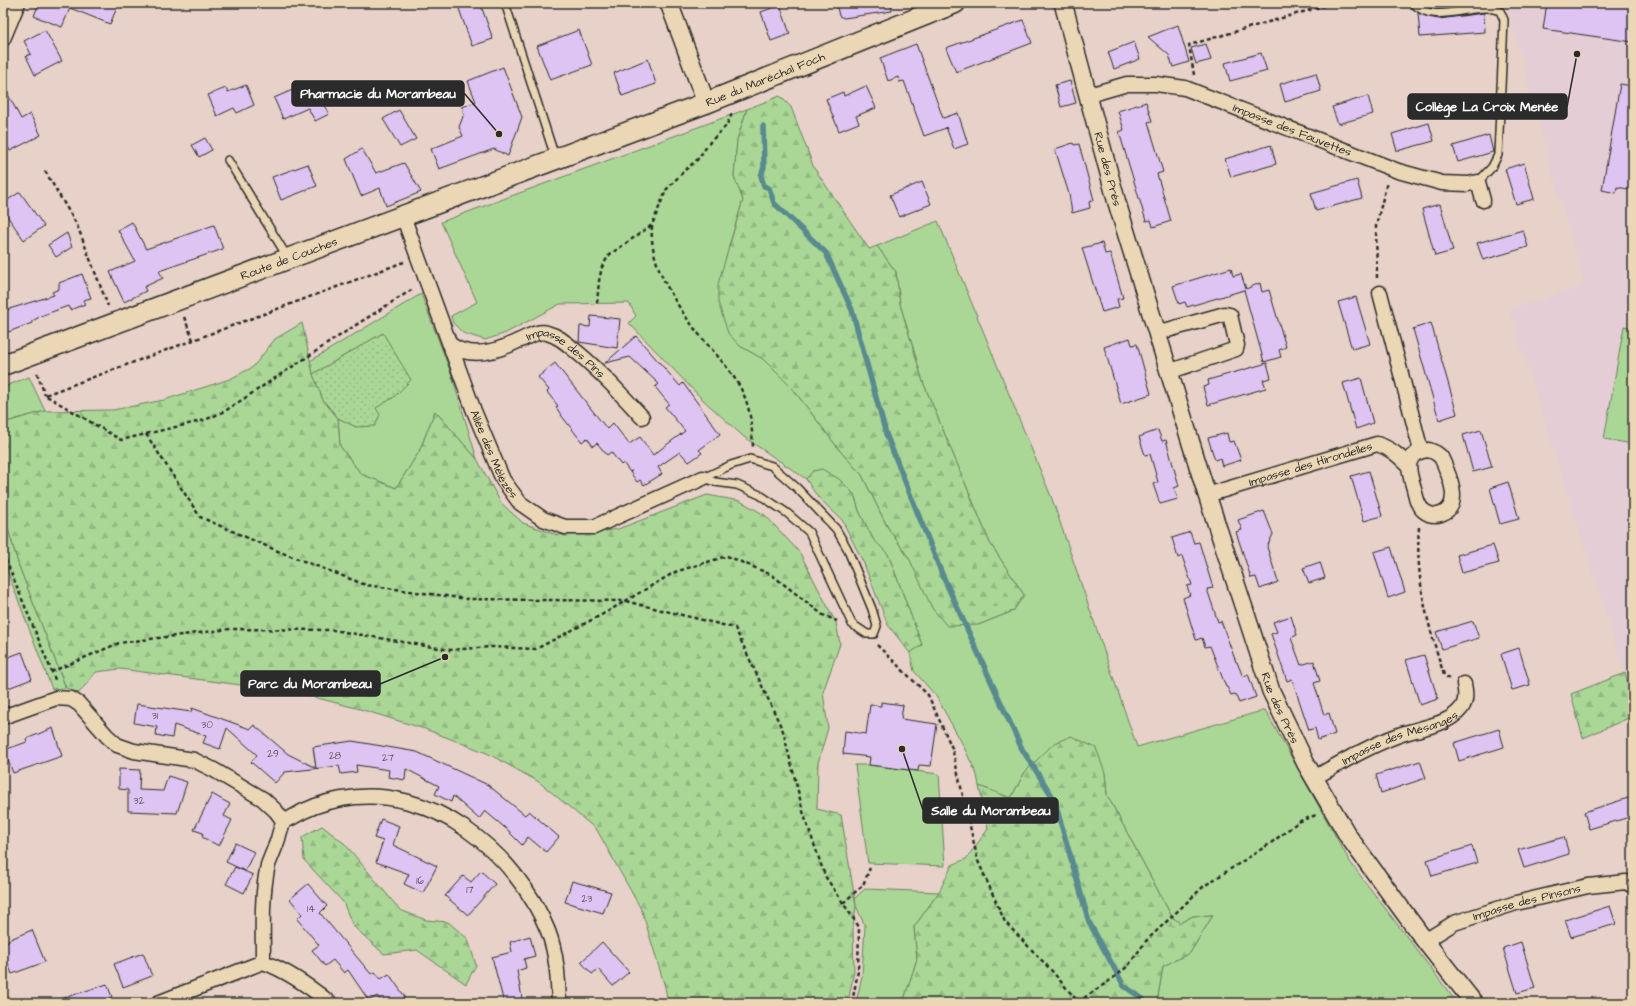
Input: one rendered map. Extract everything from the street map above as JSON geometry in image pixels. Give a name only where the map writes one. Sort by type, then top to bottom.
[{"type":"main road","name":"Rue du Maréchal Foch","points":[[574,152],[727,95],[947,4]]},
{"type":"main road","name":"Route de Couches","points":[[3,365],[574,152]]},
{"type":"street","points":[[3,39],[18,3]]},
{"type":"street","points":[[669,3],[706,103]]},
{"type":"street","name":"Rue des Prés","points":[[1063,3],[1117,203],[1168,372],[1271,691],[1306,764],[1348,836],[1425,941],[1474,1003]]},
{"type":"street","name":"Impasse des Fauvettes","points":[[1088,95],[1127,84],[1156,84],[1190,90],[1391,168],[1442,183],[1468,184],[1478,182]]},
{"type":"street","points":[[1478,182],[1483,200]]},
{"type":"street","name":"Allée des Mélèzes","points":[[403,216],[474,411],[503,480],[520,503],[543,519],[566,527],[594,527],[702,478]]},
{"type":"street","points":[[1380,293],[1421,451]]},
{"type":"street","points":[[1157,334],[1225,314],[1230,315],[1237,344],[1236,349],[1168,372]]},
{"type":"street","name":"Impasse des Pins","points":[[451,345],[459,351],[487,352],[513,344],[531,335],[545,332],[560,337],[599,370],[642,417]]},
{"type":"street","name":"Impasse des Hirondelles","points":[[1207,495],[1377,444],[1387,447],[1395,452],[1408,465]]},
{"type":"street","points":[[1429,450],[1441,457],[1453,493],[1454,500],[1450,507],[1445,512],[1438,515],[1430,514],[1423,510],[1417,500],[1408,471],[1408,465],[1412,458],[1421,451],[1429,450]]},
{"type":"street","name":"Impasse des Mésanges","points":[[1314,778],[1364,749],[1399,735],[1453,717],[1465,703],[1467,695],[1464,684]]},
{"type":"street","points":[[3,717],[37,704],[60,699],[71,699],[80,704],[107,736],[117,745],[134,751],[194,760],[263,799],[276,811],[284,822]]},
{"type":"street","points":[[263,962],[265,889],[268,865],[284,822],[302,811],[325,802],[354,797],[384,797],[415,804],[467,830],[491,848],[511,869],[539,912],[548,932],[555,954],[558,975],[559,1003]]},
{"type":"street","name":"Impasse des Pinsons","points":[[1425,941],[1454,923],[1516,903],[1588,886],[1626,882],[1633,886]]},
{"type":"street","points":[[158,1003],[263,962],[280,968],[297,978],[330,1003]]},
{"type":"lane","points":[[505,3],[556,159]]},
{"type":"lane","points":[[1413,3],[1421,11],[1435,14],[1489,8],[1500,10],[1504,20],[1498,155],[1492,168],[1478,182]]},
{"type":"lane","points":[[228,160],[288,258]]},
{"type":"lane","points":[[702,478],[737,485],[760,495],[787,513],[809,532],[852,624],[867,634],[874,634],[877,626],[872,609],[846,548],[836,529],[797,488],[772,466],[750,459]]},
{"type":"lane","name":"Allée des Mélèzes","points":[[702,478],[731,465],[750,459]]},
{"type":"path","points":[[1190,90],[1194,72],[1189,45],[1334,3]]},
{"type":"path","points":[[727,95],[734,114],[726,126],[710,142],[697,160],[666,190],[652,225],[651,238],[653,253],[664,278],[694,328],[731,372],[743,392],[751,419],[753,449],[750,459]]},
{"type":"path","points":[[1380,293],[1376,275],[1376,226],[1391,168]]},
{"type":"path","points":[[45,171],[77,224],[115,323]]},
{"type":"path","points":[[597,303],[602,267],[609,255],[652,225]]},
{"type":"path","points":[[45,395],[418,257]]},
{"type":"path","points":[[29,355],[45,395],[121,440],[205,420],[225,411],[427,280]]},
{"type":"path","points":[[177,300],[193,340]]},
{"type":"path","points":[[146,434],[200,518],[280,552],[366,585],[467,599],[625,601],[735,628],[783,731],[804,815],[825,876],[860,927],[858,971],[852,1003]]},
{"type":"path","points":[[1423,510],[1418,544],[1423,605],[1444,675],[1452,681],[1464,684]]},
{"type":"path","points":[[3,553],[51,672],[60,699]]},
{"type":"path","points":[[51,672],[119,644],[230,629],[333,630],[450,650],[492,647],[536,648],[625,601],[675,572],[727,556],[772,575],[823,615],[867,634],[928,695],[952,748],[978,861],[1006,922],[1052,971],[1078,1003],[1128,966],[1146,941],[1204,886],[1271,843],[1298,822],[1332,808]]},
{"type":"path","points":[[843,903],[863,885],[870,868]]},
{"type":"shaded area","points":[[1507,3],[1633,3],[1633,699],[1510,310],[1585,286]]},
{"type":"green space","points":[[780,96],[791,107],[814,168],[869,249],[877,246],[896,272],[900,304],[923,382],[990,543],[1024,595],[1013,611],[978,625],[947,626],[932,608],[910,560],[887,526],[862,475],[841,452],[793,389],[763,359],[740,346],[728,333],[718,302],[718,284],[743,200],[734,176],[737,140],[747,109]]},
{"type":"green space","points":[[747,109],[737,140],[734,176],[743,200],[729,246],[740,346],[763,359],[793,389],[841,452],[862,475],[887,526],[910,560],[978,625],[1013,611],[1024,595],[990,543],[923,382],[900,304],[896,272],[877,246],[938,221],[1052,499],[1137,747],[1265,710],[1350,862],[1457,1003],[1157,1003],[1163,966],[1190,953],[1213,915],[1193,916],[1180,923],[1172,917],[1107,795],[1105,773],[1025,772],[1011,798],[979,786],[977,775],[962,743],[936,696],[914,671],[910,653],[922,645],[888,554],[873,539],[859,511],[854,494],[813,472],[806,479],[744,437],[701,398],[629,323],[636,316],[629,303],[560,304],[506,333],[485,340],[463,333],[453,323],[451,316],[477,302],[441,222]]},
{"type":"green space","points":[[421,294],[451,373],[477,459],[435,411],[419,452],[396,488],[361,474],[340,446],[338,418],[356,427],[375,408],[394,397],[383,333],[313,374],[310,361]]},
{"type":"green space","points":[[302,323],[313,374],[323,400],[338,418],[340,446],[361,474],[396,488],[419,452],[435,411],[477,459],[501,503],[523,523],[557,535],[594,533],[618,529],[707,495],[740,501],[765,515],[800,553],[836,623],[840,644],[823,692],[828,728],[818,763],[817,809],[841,815],[856,906],[853,929],[854,971],[848,1003],[668,1003],[665,987],[642,911],[597,830],[539,782],[487,753],[425,729],[360,709],[294,692],[120,669],[96,672],[79,693],[66,688],[19,566],[3,512],[3,423],[45,411],[113,410],[164,400],[230,379],[253,367],[275,339]]},
{"type":"green space","points":[[1624,326],[1633,328],[1633,444],[1604,439]]},
{"type":"green space","points":[[383,333],[411,380],[394,397],[376,408],[380,415],[375,426],[356,427],[338,418],[323,400],[313,374]]},
{"type":"green space","points":[[29,377],[45,411],[3,423],[3,387]]},
{"type":"green space","points":[[822,469],[839,479],[854,494],[859,511],[873,539],[888,554],[922,645],[910,653],[888,625],[864,564],[842,520],[817,496],[806,479],[813,471]]},
{"type":"green space","points":[[3,512],[19,566],[66,688],[52,689],[3,560]]},
{"type":"green space","points":[[1625,673],[1633,699],[1633,716],[1583,738],[1571,694]]},
{"type":"green space","points":[[1071,736],[1096,748],[1105,773],[1107,795],[1172,917],[1180,923],[1193,916],[1213,915],[1190,953],[1163,966],[1157,1003],[903,1003],[917,959],[914,927],[939,892],[952,865],[966,859],[988,829],[979,786],[1011,798],[1025,772],[1053,744]]},
{"type":"green space","points":[[855,765],[869,765],[939,774],[945,866],[868,863]]},
{"type":"green space","points":[[322,826],[345,844],[400,910],[426,920],[448,922],[468,939],[476,965],[466,984],[417,950],[384,954],[353,926],[343,902],[304,860],[302,837]]},
{"type":"green space","points":[[865,889],[939,892],[914,927],[917,959],[903,1003],[856,1003],[862,976],[865,926],[856,906],[855,898]]},
{"type":"building","points":[[39,3],[119,3],[110,24],[70,8],[62,27],[34,16]]},
{"type":"building","points":[[457,3],[480,3],[493,39],[472,46]]},
{"type":"building","points":[[836,3],[891,3],[892,11],[844,18],[839,16]]},
{"type":"building","points":[[1421,3],[1484,3],[1439,9],[1431,8]]},
{"type":"building","points":[[1547,3],[1633,3],[1633,42],[1543,29]]},
{"type":"building","points":[[780,5],[790,34],[771,41],[761,12]]},
{"type":"building","points":[[1418,13],[1439,19],[1484,13],[1485,32],[1420,37]]},
{"type":"building","points":[[1023,20],[1032,43],[956,72],[946,48]]},
{"type":"building","points":[[1178,25],[1189,62],[1173,67],[1169,55],[1148,37]]},
{"type":"building","points":[[45,30],[62,61],[35,75],[26,56],[31,54],[24,41]]},
{"type":"building","points":[[579,30],[592,65],[550,80],[537,46]]},
{"type":"building","points":[[1134,42],[1140,59],[1114,69],[1108,52]]},
{"type":"building","points":[[916,44],[943,118],[958,113],[968,144],[954,149],[946,127],[924,136],[904,81],[899,82],[898,77],[888,81],[880,58]]},
{"type":"building","points":[[1206,44],[1211,60],[1196,64],[1191,48]]},
{"type":"building","points":[[1261,53],[1267,71],[1230,81],[1225,63]]},
{"type":"building","points":[[648,59],[656,84],[622,96],[614,73]]},
{"type":"building","points":[[503,67],[522,117],[508,156],[494,149],[439,169],[431,149],[463,136],[459,127],[464,114],[462,107],[476,102],[468,81]]},
{"type":"building","points":[[1316,73],[1321,91],[1285,102],[1280,84]]},
{"type":"building","points":[[1070,81],[1076,103],[1061,107],[1055,85]]},
{"type":"building","points":[[311,82],[329,114],[315,121],[308,108],[283,119],[274,98]]},
{"type":"building","points":[[1620,84],[1633,86],[1633,190],[1617,187],[1616,193],[1602,190]]},
{"type":"building","points":[[3,85],[21,119],[30,114],[41,135],[10,151],[8,147],[3,149]]},
{"type":"building","points":[[246,85],[254,105],[237,113],[234,108],[217,116],[208,95],[226,88],[228,92]]},
{"type":"building","points":[[866,86],[876,108],[856,116],[859,123],[839,131],[826,99],[843,92],[844,96]]},
{"type":"building","points":[[1368,96],[1373,114],[1338,124],[1332,107]]},
{"type":"building","points":[[1146,102],[1152,121],[1148,122],[1163,172],[1157,174],[1171,221],[1153,227],[1151,220],[1146,221],[1119,132],[1124,130],[1118,111]]},
{"type":"building","points":[[399,110],[416,139],[400,147],[383,119]]},
{"type":"building","points":[[1429,123],[1434,141],[1397,151],[1392,134]]},
{"type":"building","points":[[1489,135],[1493,152],[1458,162],[1453,146]]},
{"type":"building","points":[[205,138],[212,150],[199,157],[192,145]]},
{"type":"building","points":[[1073,143],[1074,145],[1079,144],[1094,200],[1089,202],[1090,208],[1072,213],[1069,194],[1055,149]]},
{"type":"building","points":[[1271,145],[1276,164],[1231,177],[1225,159]]},
{"type":"building","points":[[362,149],[376,173],[404,163],[421,192],[386,206],[380,188],[361,196],[346,159]]},
{"type":"building","points":[[1524,163],[1534,199],[1516,204],[1505,169]]},
{"type":"building","points":[[308,164],[317,186],[281,200],[272,177]]},
{"type":"building","points":[[1357,180],[1362,198],[1316,211],[1311,193]]},
{"type":"building","points":[[922,182],[931,204],[899,217],[890,195]]},
{"type":"building","points":[[20,192],[44,226],[24,240],[3,210],[3,203]]},
{"type":"building","points":[[1440,204],[1453,251],[1435,256],[1422,209]]},
{"type":"building","points":[[132,222],[146,249],[214,225],[223,249],[159,271],[163,278],[144,287],[146,291],[124,302],[110,272],[135,261],[118,230]]},
{"type":"building","points":[[1523,230],[1528,247],[1483,260],[1477,243]]},
{"type":"building","points":[[67,233],[72,247],[56,257],[48,245]]},
{"type":"building","points":[[1102,243],[1105,254],[1110,253],[1123,298],[1117,299],[1119,307],[1102,312],[1082,248]]},
{"type":"building","points":[[1231,268],[1233,276],[1241,274],[1246,289],[1260,283],[1262,292],[1269,290],[1286,347],[1279,350],[1281,357],[1264,362],[1244,290],[1187,307],[1185,302],[1179,304],[1173,286]]},
{"type":"building","points":[[82,274],[91,298],[83,300],[85,304],[70,310],[68,306],[38,317],[32,321],[32,323],[3,334],[3,311],[54,295],[52,292],[59,289],[59,283]]},
{"type":"building","points":[[1356,297],[1370,344],[1352,349],[1338,302]]},
{"type":"building","points":[[591,316],[620,319],[617,348],[579,342],[580,326],[590,327]]},
{"type":"building","points":[[1431,323],[1457,414],[1439,420],[1413,329]]},
{"type":"building","points":[[636,336],[680,386],[683,383],[720,434],[699,450],[702,453],[689,462],[680,452],[658,467],[662,474],[644,485],[640,480],[637,482],[623,463],[621,465],[611,452],[607,455],[597,443],[593,446],[587,438],[582,442],[561,415],[556,407],[558,406],[547,392],[549,390],[538,377],[555,363],[607,429],[613,423],[629,444],[640,437],[653,455],[685,431],[665,407],[669,404],[655,387],[659,384],[630,357],[605,363]]},
{"type":"building","points":[[1130,338],[1132,345],[1137,344],[1151,394],[1121,404],[1104,347]]},
{"type":"building","points":[[1267,363],[1271,378],[1263,380],[1266,388],[1208,405],[1203,387],[1209,385],[1208,380]]},
{"type":"building","points":[[1361,378],[1373,423],[1356,429],[1343,383]]},
{"type":"building","points":[[1158,430],[1162,441],[1166,440],[1179,486],[1174,488],[1178,499],[1160,504],[1153,484],[1158,482],[1150,454],[1145,455],[1139,437]]},
{"type":"building","points":[[1481,430],[1492,467],[1473,472],[1463,435]]},
{"type":"building","points":[[1227,433],[1229,442],[1234,441],[1241,460],[1222,466],[1220,458],[1215,460],[1208,438]]},
{"type":"building","points":[[1369,471],[1382,516],[1364,521],[1351,476]]},
{"type":"building","points":[[1508,482],[1519,519],[1500,524],[1490,488]]},
{"type":"building","points":[[1264,511],[1273,534],[1267,547],[1278,582],[1260,589],[1256,577],[1251,578],[1236,532],[1242,530],[1238,520]]},
{"type":"building","points":[[1190,532],[1194,543],[1199,542],[1213,588],[1207,589],[1218,622],[1221,621],[1243,677],[1248,674],[1256,697],[1239,703],[1235,694],[1231,695],[1226,687],[1210,646],[1205,647],[1202,638],[1196,640],[1183,598],[1190,595],[1187,586],[1192,585],[1182,556],[1178,558],[1172,538]]},
{"type":"building","points":[[1493,545],[1499,563],[1462,573],[1457,555]]},
{"type":"building","points":[[1391,547],[1405,592],[1388,598],[1374,552]]},
{"type":"building","points":[[1320,562],[1325,578],[1309,583],[1303,568]]},
{"type":"building","points":[[1291,616],[1297,635],[1291,638],[1301,665],[1314,661],[1320,681],[1314,683],[1324,715],[1329,713],[1335,734],[1318,740],[1315,728],[1309,730],[1292,679],[1287,681],[1271,634],[1277,632],[1273,622]]},
{"type":"building","points":[[1473,621],[1479,638],[1442,649],[1436,632]]},
{"type":"building","points":[[1519,648],[1530,685],[1512,690],[1501,654]]},
{"type":"building","points":[[22,652],[32,679],[3,690],[3,659]]},
{"type":"building","points":[[1424,655],[1438,699],[1420,705],[1406,660]]},
{"type":"building","points":[[881,702],[903,705],[901,719],[937,724],[931,766],[919,765],[918,771],[869,765],[870,757],[843,754],[845,731],[866,734],[870,705],[881,706]]},
{"type":"building","points":[[137,704],[191,712],[192,708],[250,729],[254,725],[288,754],[316,768],[313,747],[352,741],[417,752],[488,785],[525,815],[529,811],[559,837],[546,852],[528,837],[522,845],[510,832],[485,811],[479,819],[453,796],[451,802],[435,794],[439,786],[406,769],[405,780],[388,777],[389,770],[356,765],[357,772],[341,774],[339,766],[285,772],[275,783],[251,762],[257,755],[227,728],[220,749],[203,743],[206,736],[174,725],[172,738],[156,735],[157,727],[134,723]]},
{"type":"building","points":[[53,728],[62,756],[13,773],[4,750],[27,742],[26,739]]},
{"type":"building","points":[[1499,729],[1504,747],[1459,761],[1454,743]]},
{"type":"building","points":[[1420,761],[1426,778],[1381,793],[1376,775]]},
{"type":"building","points":[[119,769],[140,770],[139,790],[163,791],[168,776],[187,782],[177,813],[128,811],[128,790],[119,789]]},
{"type":"building","points":[[212,794],[230,804],[224,816],[232,820],[219,846],[202,837],[203,833],[194,830]]},
{"type":"building","points":[[1628,798],[1633,816],[1589,829],[1584,812]]},
{"type":"building","points":[[381,819],[399,826],[393,845],[437,866],[423,893],[404,884],[409,874],[376,862],[383,841],[374,838]]},
{"type":"building","points":[[1564,837],[1569,854],[1524,868],[1518,850]]},
{"type":"building","points":[[235,843],[254,852],[245,871],[226,862]]},
{"type":"building","points":[[1472,846],[1477,863],[1432,876],[1427,860]]},
{"type":"building","points":[[235,867],[253,875],[244,893],[226,884]]},
{"type":"building","points":[[481,871],[495,884],[468,915],[445,896],[463,876],[471,882]]},
{"type":"building","points":[[572,881],[611,892],[603,913],[565,902]]},
{"type":"building","points":[[308,884],[327,906],[320,913],[371,974],[375,972],[381,979],[389,974],[405,997],[398,1003],[383,1003],[377,996],[369,1001],[348,970],[344,973],[333,960],[325,966],[312,950],[319,945],[297,919],[302,914],[290,899]]},
{"type":"building","points":[[1610,906],[1616,924],[1571,937],[1565,920]]},
{"type":"building","points":[[32,930],[45,962],[12,974],[4,954],[6,953],[3,943]]},
{"type":"building","points":[[530,936],[535,956],[524,959],[526,968],[517,971],[523,1003],[504,1003],[492,957],[512,952],[510,942]]},
{"type":"building","points":[[602,942],[629,972],[613,986],[598,969],[592,974],[581,962]]},
{"type":"building","points":[[1521,942],[1535,988],[1517,993],[1503,948]]},
{"type":"building","points":[[143,953],[152,976],[123,987],[114,964]]},
{"type":"building","points":[[107,984],[112,997],[95,1003],[58,1003],[58,1000]]},
{"type":"waterway","points":[[763,126],[764,167],[761,176],[764,186],[769,188],[774,203],[826,253],[852,310],[886,434],[942,574],[1022,749],[1054,799],[1089,922],[1124,986],[1143,999],[1144,1003]]},
{"type":"place","name":"Collège La Croix Menée","points":[[1577,54]]},
{"type":"place","name":"Pharmacie du Morambeau","points":[[499,134]]},
{"type":"place","name":"Parc du Morambeau","points":[[445,657]]},
{"type":"place","name":"Salle du Morambeau","points":[[902,749]]}]
